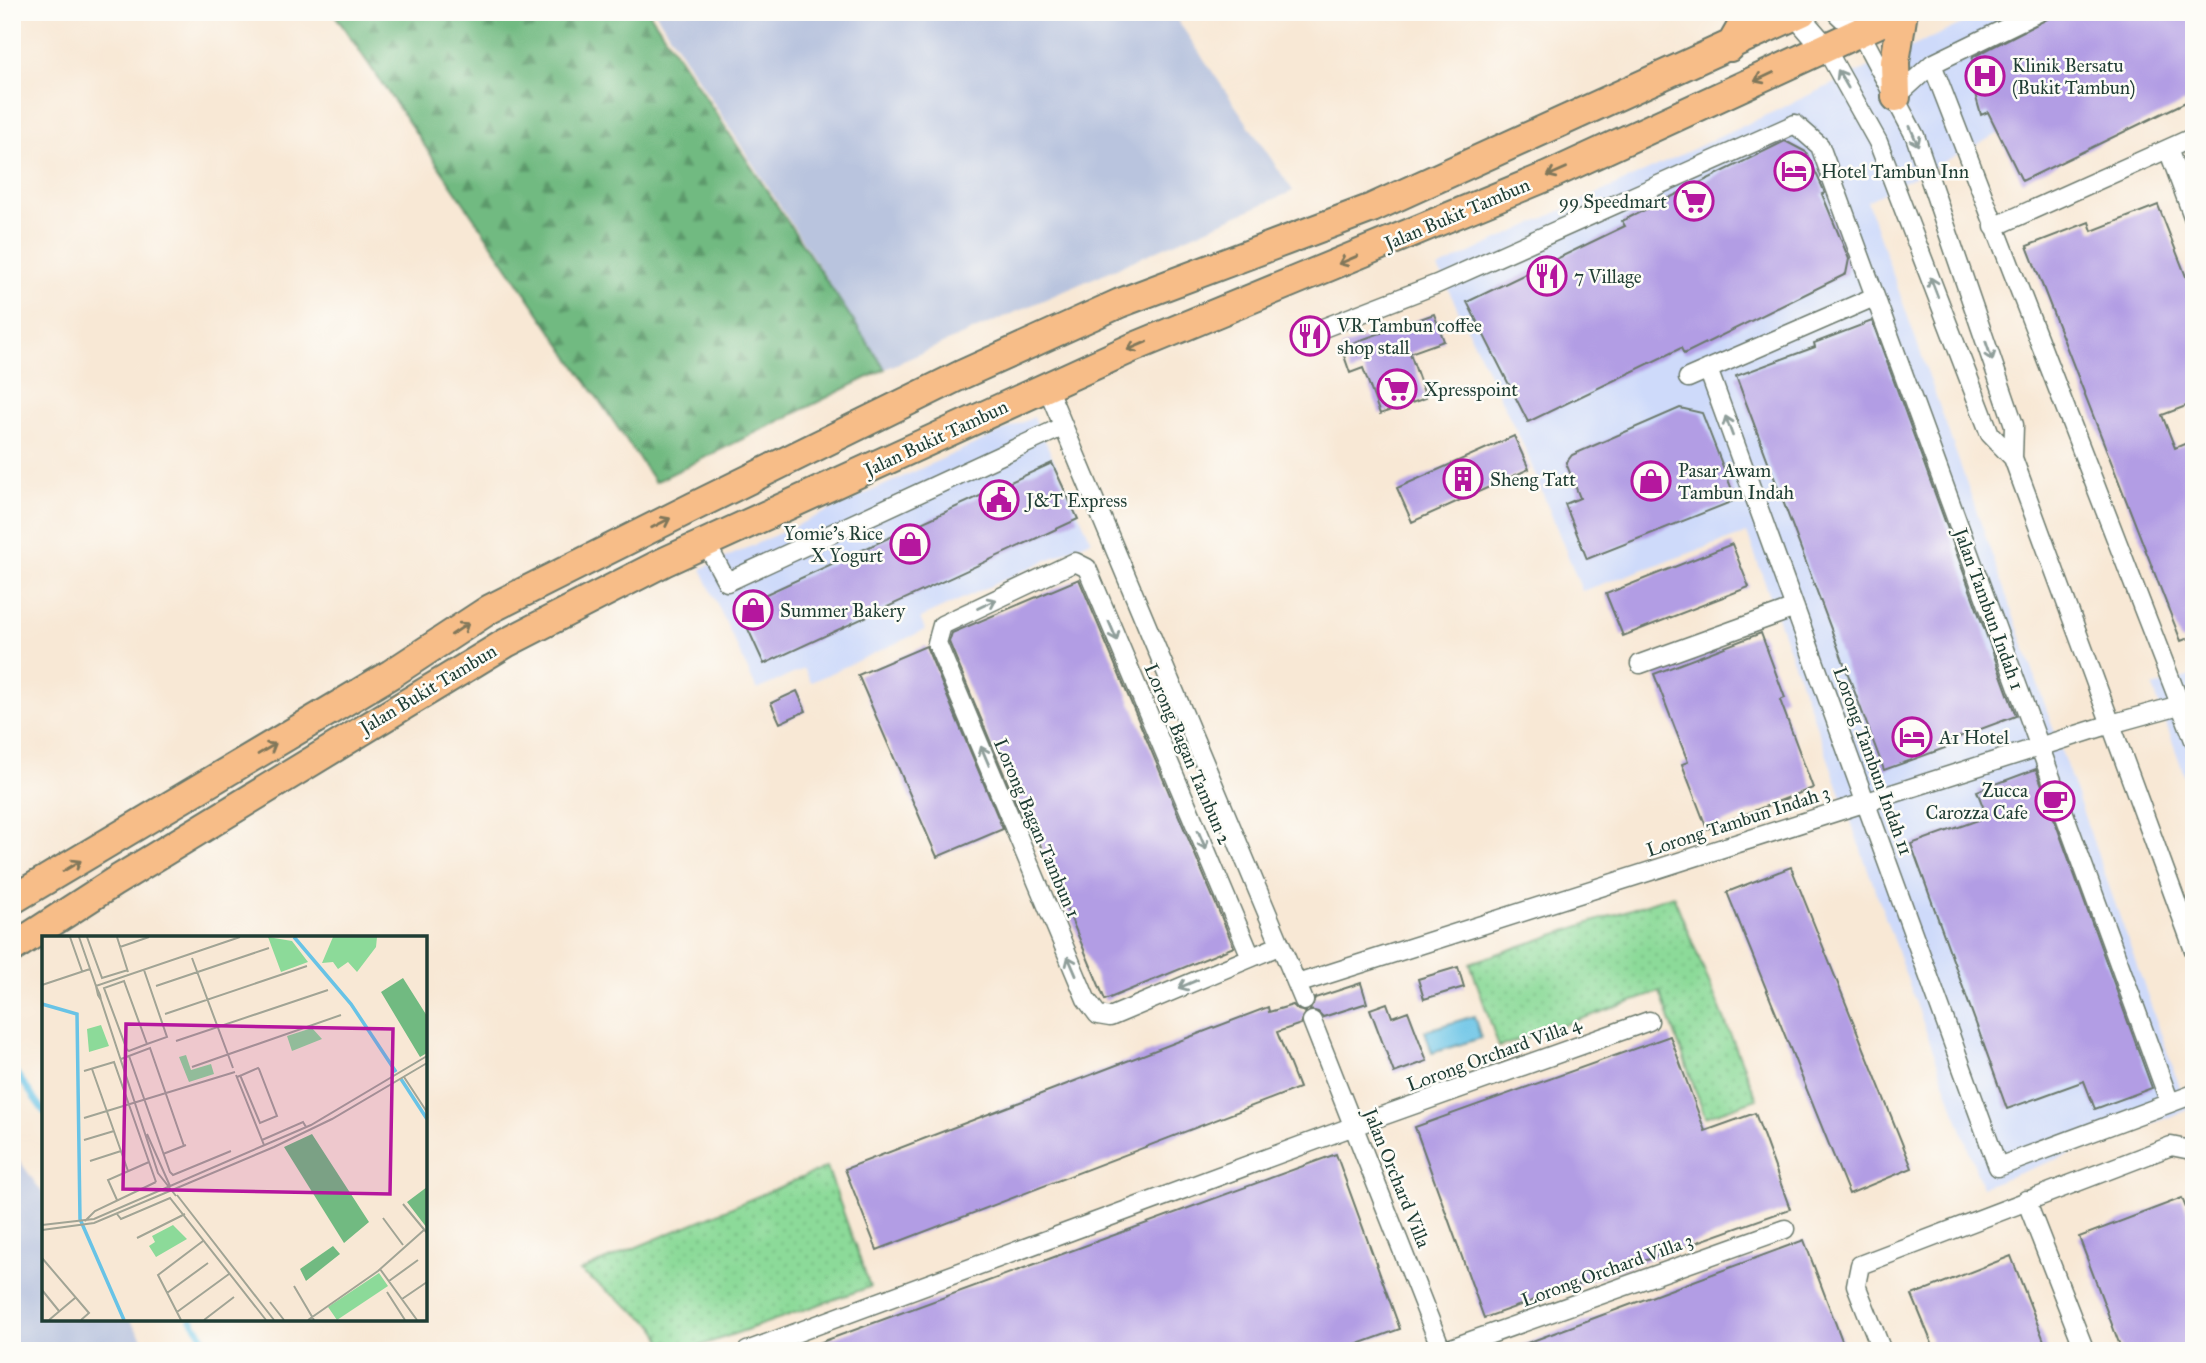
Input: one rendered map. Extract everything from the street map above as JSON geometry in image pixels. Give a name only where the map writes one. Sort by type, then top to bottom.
[{"type":"main road","points":[[1730,47],[1750,12]]},
{"type":"main road","points":[[1896,97],[1895,62],[1903,12]]},
{"type":"main road","name":"Jalan Bukit Tambun","points":[[12,948],[114,882],[506,643],[706,543],[1132,348],[1548,176],[1903,12]]},
{"type":"main road","name":"Jalan Bukit Tambun","points":[[12,900],[391,674],[490,609],[693,507],[961,375],[1120,303],[1372,208],[1730,47],[1798,13]]},
{"type":"street","points":[[1839,12],[1860,32],[1915,136],[2014,425],[2013,458],[2194,950]]},
{"type":"street","points":[[1896,97],[1932,64],[2039,12]]},
{"type":"street","points":[[1798,13],[1826,49],[1878,142],[1990,434],[2013,458]]},
{"type":"street","points":[[1932,64],[1994,227],[2188,703],[2194,740]]},
{"type":"street","name":"Jalan Tambun Indah 1","points":[[1318,330],[1437,284],[1795,124],[1820,146],[2170,1103]]},
{"type":"street","points":[[1994,227],[2194,137]]},
{"type":"street","points":[[2168,149],[2194,219]]},
{"type":"street","points":[[1688,378],[1874,297]]},
{"type":"street","name":"Lorong Tambun Indah 11","points":[[1708,369],[1998,1167],[2170,1103]]},
{"type":"street","points":[[1046,387],[1304,1002]]},
{"type":"street","points":[[706,543],[727,582],[1062,427]]},
{"type":"street","name":"Lorong Bagan Tambun 1","points":[[1087,568],[1075,562],[942,625],[937,643],[1086,999],[1098,1015],[1110,1017],[1251,957]]},
{"type":"street","name":"Lorong Bagan Tambun 2","points":[[1087,568],[1251,957]]},
{"type":"street","points":[[1640,664],[1795,608]]},
{"type":"street","name":"Lorong Tambun Indah 3","points":[[1297,984],[2111,724],[2188,703]]},
{"type":"street","points":[[1251,957],[1280,945]]},
{"type":"street","name":"Jalan Orchard Villa","points":[[1312,1021],[1443,1351]]},
{"type":"street","name":"Lorong Orchard Villa 4","points":[[747,1351],[1354,1126],[1649,1021]]},
{"type":"street","points":[[2170,1103],[2194,1094]]},
{"type":"street","points":[[1882,1351],[1856,1285],[1860,1265],[2171,1146],[2191,1150],[2194,1154]]},
{"type":"street","points":[[2026,1200],[2085,1351]]},
{"type":"street","name":"Lorong Orchard Villa 3","points":[[1443,1351],[1785,1229]]},
{"type":"shaded area","points":[[655,12],[1172,12],[1293,191],[885,369]]},
{"type":"shaded area","points":[[1987,12],[2194,12],[2194,34],[1867,201],[2188,1110],[1982,1187],[1747,533],[1582,591],[1524,447],[1438,268]]},
{"type":"shaded area","points":[[1034,417],[1091,540],[920,618],[925,630],[811,682],[804,669],[757,690],[701,569]]},
{"type":"shaded area","points":[[2194,675],[2194,802],[2153,687]]},
{"type":"shaded area","points":[[12,1150],[42,1192],[42,1321],[130,1321],[151,1351],[12,1351]]},
{"type":"green space","points":[[333,12],[649,12],[885,369],[655,482]]},
{"type":"green space","points":[[1673,895],[1757,1099],[1705,1117],[1660,992],[1499,1047],[1470,963]]},
{"type":"green space","points":[[827,1167],[870,1287],[685,1351],[666,1351],[655,1326],[580,1271]]},
{"type":"water","points":[[1474,1016],[1481,1038],[1432,1053],[1425,1031]]},
{"type":"building","points":[[2061,12],[2194,12],[2194,98],[2022,181],[1988,112],[1981,115],[1969,73],[1973,57]]},
{"type":"building","points":[[1785,141],[1806,152],[1822,186],[1825,193],[1822,194],[1849,259],[1846,274],[1684,354],[1681,348],[1528,422],[1467,302],[1625,226],[1622,221]]},
{"type":"building","points":[[2158,205],[2194,297],[2194,403],[2162,415],[2175,448],[2194,440],[2194,636],[2181,641],[2027,246],[2089,222],[2092,231]]},
{"type":"building","points":[[1434,314],[1444,341],[1410,353],[1426,398],[1380,414],[1363,368],[1350,373],[1341,347]]},
{"type":"building","points":[[1872,321],[2016,716],[1943,743],[1945,748],[1884,770],[1736,376],[1815,347],[1814,343]]},
{"type":"building","name":"Pasar Awam Tambun Indah","points":[[1680,408],[1702,413],[1736,500],[1587,559],[1565,504],[1580,498],[1566,463],[1572,455]]},
{"type":"building","name":"Sheng Tatt","points":[[1514,436],[1529,469],[1412,522],[1397,488]]},
{"type":"building","points":[[1052,463],[1078,519],[764,664],[738,607]]},
{"type":"building","points":[[1732,544],[1749,587],[1623,636],[1606,594]]},
{"type":"building","points":[[1079,579],[1234,947],[1105,1000],[1029,818],[1023,820],[949,642],[952,633]]},
{"type":"building","points":[[1761,633],[1785,698],[1780,700],[1813,788],[1707,829],[1682,764],[1688,762],[1654,674]]},
{"type":"building","points":[[926,646],[1003,829],[937,857],[858,675]]},
{"type":"building","points":[[797,691],[806,711],[780,723],[771,703]]},
{"type":"building","points":[[2036,769],[2152,1088],[2095,1109],[2084,1081],[2007,1109],[1911,844],[1987,817],[1977,791]]},
{"type":"building","points":[[1791,867],[1912,1168],[1849,1194],[1727,892]]},
{"type":"building","points":[[1458,967],[1464,987],[1424,999],[1418,979]]},
{"type":"building","points":[[1361,983],[1367,1003],[1323,1017],[1310,1010],[1315,998]]},
{"type":"building","points":[[1387,1003],[1392,1017],[1408,1011],[1427,1061],[1394,1073],[1370,1009]]},
{"type":"building","points":[[1293,1005],[1306,1012],[1301,1024],[1277,1032],[1299,1088],[877,1250],[845,1169],[1268,1007],[1269,1012]]},
{"type":"building","points":[[1670,1036],[1705,1131],[1755,1113],[1790,1209],[1484,1318],[1415,1127]]},
{"type":"building","points":[[1336,1154],[1400,1329],[1339,1351],[797,1351]]},
{"type":"building","points":[[2182,1198],[2194,1228],[2194,1351],[2122,1351],[2079,1237]]},
{"type":"building","points":[[1804,1240],[1846,1351],[1511,1349]]},
{"type":"building","points":[[2011,1256],[2048,1351],[1935,1351],[1912,1295]]},
{"type":"waterway","points":[[12,1067],[42,1109]]},
{"type":"waterway","points":[[192,1321],[213,1351]]},
{"type":"place","name":"Klinik Bersatu (Bukit Tambun)","points":[[1985,76]]},
{"type":"place","name":"Hotel Tambun Inn","points":[[1794,171]]},
{"type":"place","name":"99 Speedmart","points":[[1694,201]]},
{"type":"place","name":"7 Village","points":[[1547,276]]},
{"type":"place","name":"VR Tambun coffee shop stall","points":[[1310,336]]},
{"type":"place","name":"Xpresspoint","points":[[1397,389]]},
{"type":"place","name":"Sheng Tatt","points":[[1463,479]]},
{"type":"place","name":"Pasar Awam Tambun Indah","points":[[1651,481]]},
{"type":"place","name":"J&T Express","points":[[999,500]]},
{"type":"place","name":"Yomie's Rice X Yogurt","points":[[910,544]]},
{"type":"place","name":"Summer Bakery","points":[[753,610]]},
{"type":"place","name":"A1 Hotel","points":[[1912,737]]},
{"type":"place","name":"Zucca Carozza Cafe","points":[[2055,801]]}]
